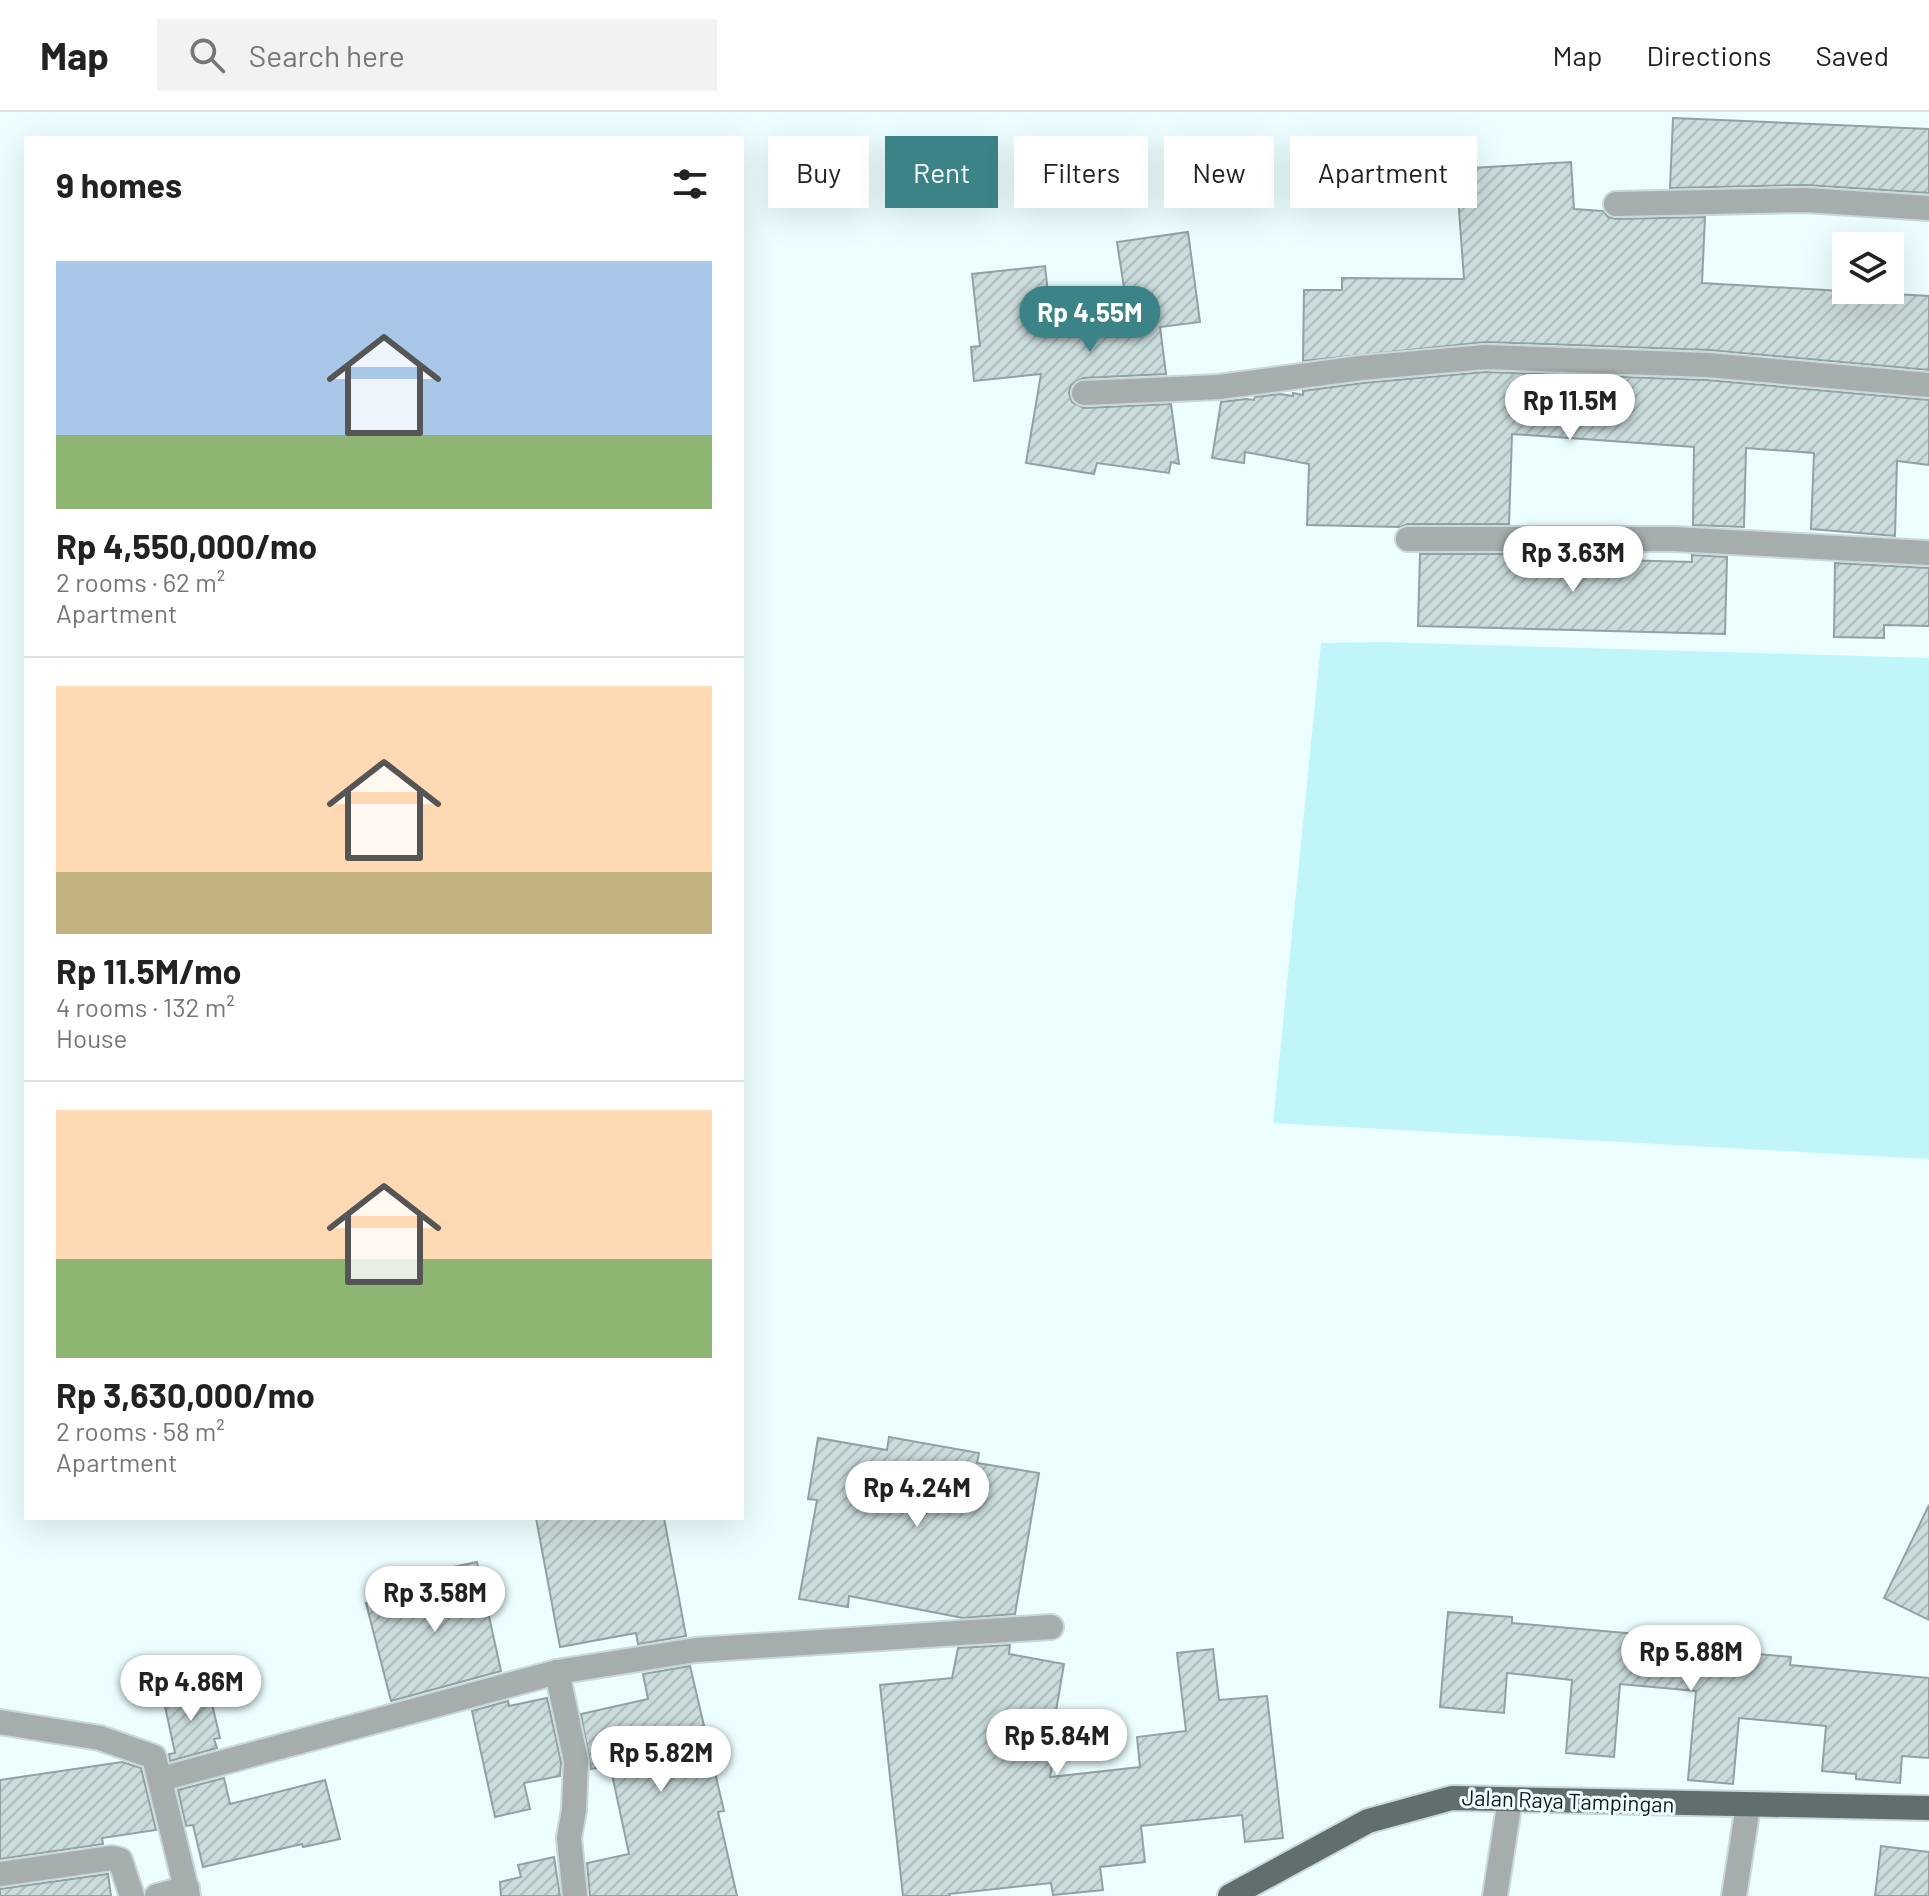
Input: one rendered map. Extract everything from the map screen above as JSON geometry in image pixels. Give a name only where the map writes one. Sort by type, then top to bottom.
[{"type":"main road","name":"Jalan Raya Tampingan","points":[[1230,1896],[1368,1821],[1452,1798],[1929,1808]]},
{"type":"street","points":[[1616,204],[1805,200],[1929,208]]},
{"type":"street","points":[[1084,393],[1219,387],[1361,368],[1485,357],[1708,365],[1929,385]]},
{"type":"street","points":[[1408,539],[1673,539],[1929,553]]},
{"type":"street","points":[[161,1779],[557,1672],[696,1650],[1051,1627]]},
{"type":"street","points":[[557,1672],[576,1761],[574,1810],[569,1838],[575,1896]]},
{"type":"street","points":[[0,1722],[100,1738],[154,1757],[188,1892],[157,1896]]},
{"type":"street","points":[[1495,1896],[1510,1800]]},
{"type":"street","points":[[1734,1896],[1748,1806]]},
{"type":"street","points":[[0,1874],[112,1858],[120,1860],[132,1896]]},
{"type":"shaded area","points":[[1382,642],[1929,658],[1929,1159],[1273,1123],[1321,643]]},
{"type":"building","points":[[1673,118],[1929,129],[1929,193],[1806,185],[1670,188]]},
{"type":"building","points":[[1571,162],[1574,209],[1603,211],[1608,217],[1616,219],[1705,217],[1702,283],[1832,290],[1832,304],[1904,304],[1904,295],[1929,296],[1929,370],[1709,350],[1486,342],[1303,361],[1304,290],[1342,290],[1342,278],[1464,279],[1459,208],[1477,208],[1477,168]]},
{"type":"building","points":[[1188,232],[1200,322],[1160,327],[1166,374],[1083,378],[1071,385],[1069,393],[1072,402],[1084,408],[1171,404],[1179,464],[1171,462],[1169,473],[1097,463],[1094,474],[1026,463],[1041,374],[974,381],[971,347],[980,346],[972,274],[1045,266],[1050,311],[1126,301],[1117,242]]},
{"type":"building","points":[[1485,372],[1707,380],[1929,400],[1929,465],[1897,461],[1895,536],[1811,529],[1814,453],[1746,448],[1744,527],[1693,525],[1694,447],[1512,434],[1509,524],[1408,524],[1400,527],[1307,525],[1309,464],[1245,452],[1244,463],[1212,458],[1221,402],[1254,400],[1255,397],[1280,394],[1303,395],[1303,391],[1363,383]]},
{"type":"building","points":[[1420,554],[1508,554],[1508,557],[1692,562],[1692,555],[1727,557],[1725,634],[1418,626]]},
{"type":"building","points":[[1835,563],[1929,568],[1929,626],[1884,625],[1884,638],[1834,637]]},
{"type":"building","points":[[889,1437],[979,1453],[977,1463],[1039,1473],[1015,1614],[963,1618],[849,1596],[848,1607],[799,1599],[817,1500],[808,1499],[818,1438],[887,1450]]},
{"type":"building","points":[[1929,1505],[1929,1620],[1884,1598]]},
{"type":"building","points":[[536,1520],[664,1520],[686,1636],[638,1644],[636,1633],[560,1647]]},
{"type":"building","points":[[477,1562],[501,1671],[391,1701],[366,1603],[437,1588],[434,1571]]},
{"type":"building","points":[[1448,1612],[1512,1617],[1512,1623],[1659,1636],[1658,1645],[1791,1657],[1790,1665],[1929,1678],[1929,1758],[1902,1756],[1900,1783],[1856,1779],[1856,1774],[1822,1771],[1826,1726],[1739,1718],[1733,1784],[1688,1780],[1696,1691],[1620,1684],[1614,1757],[1566,1753],[1572,1680],[1507,1673],[1504,1713],[1440,1707]]},
{"type":"building","points":[[1010,1645],[1009,1654],[1064,1664],[1055,1717],[1061,1718],[1050,1777],[1140,1767],[1137,1737],[1186,1731],[1177,1653],[1213,1649],[1219,1700],[1267,1696],[1283,1838],[1245,1842],[1242,1815],[1141,1826],[1145,1862],[1100,1867],[1103,1890],[1053,1895],[1051,1883],[950,1896],[903,1896],[880,1685],[952,1678],[958,1648]]},
{"type":"building","points":[[690,1666],[724,1811],[718,1812],[737,1896],[590,1896],[587,1863],[629,1854],[610,1765],[591,1769],[581,1714],[648,1699],[643,1674]]},
{"type":"building","points":[[208,1687],[220,1738],[214,1739],[217,1748],[170,1761],[169,1754],[175,1753],[163,1697]]},
{"type":"building","points":[[547,1698],[561,1762],[560,1776],[524,1783],[530,1809],[495,1817],[472,1711],[508,1701],[509,1706]]},
{"type":"building","points":[[122,1762],[141,1768],[156,1830],[102,1838],[103,1844],[0,1859],[0,1780]]},
{"type":"building","points":[[224,1778],[230,1804],[325,1780],[340,1839],[303,1847],[302,1844],[203,1867],[193,1825],[186,1826],[178,1790]]},
{"type":"building","points":[[1881,1846],[1929,1852],[1929,1896],[1875,1896]]},
{"type":"building","points":[[554,1857],[560,1896],[501,1896],[500,1882],[521,1877],[518,1865]]},
{"type":"building","points":[[108,1874],[111,1896],[0,1896],[0,1889]]}]
